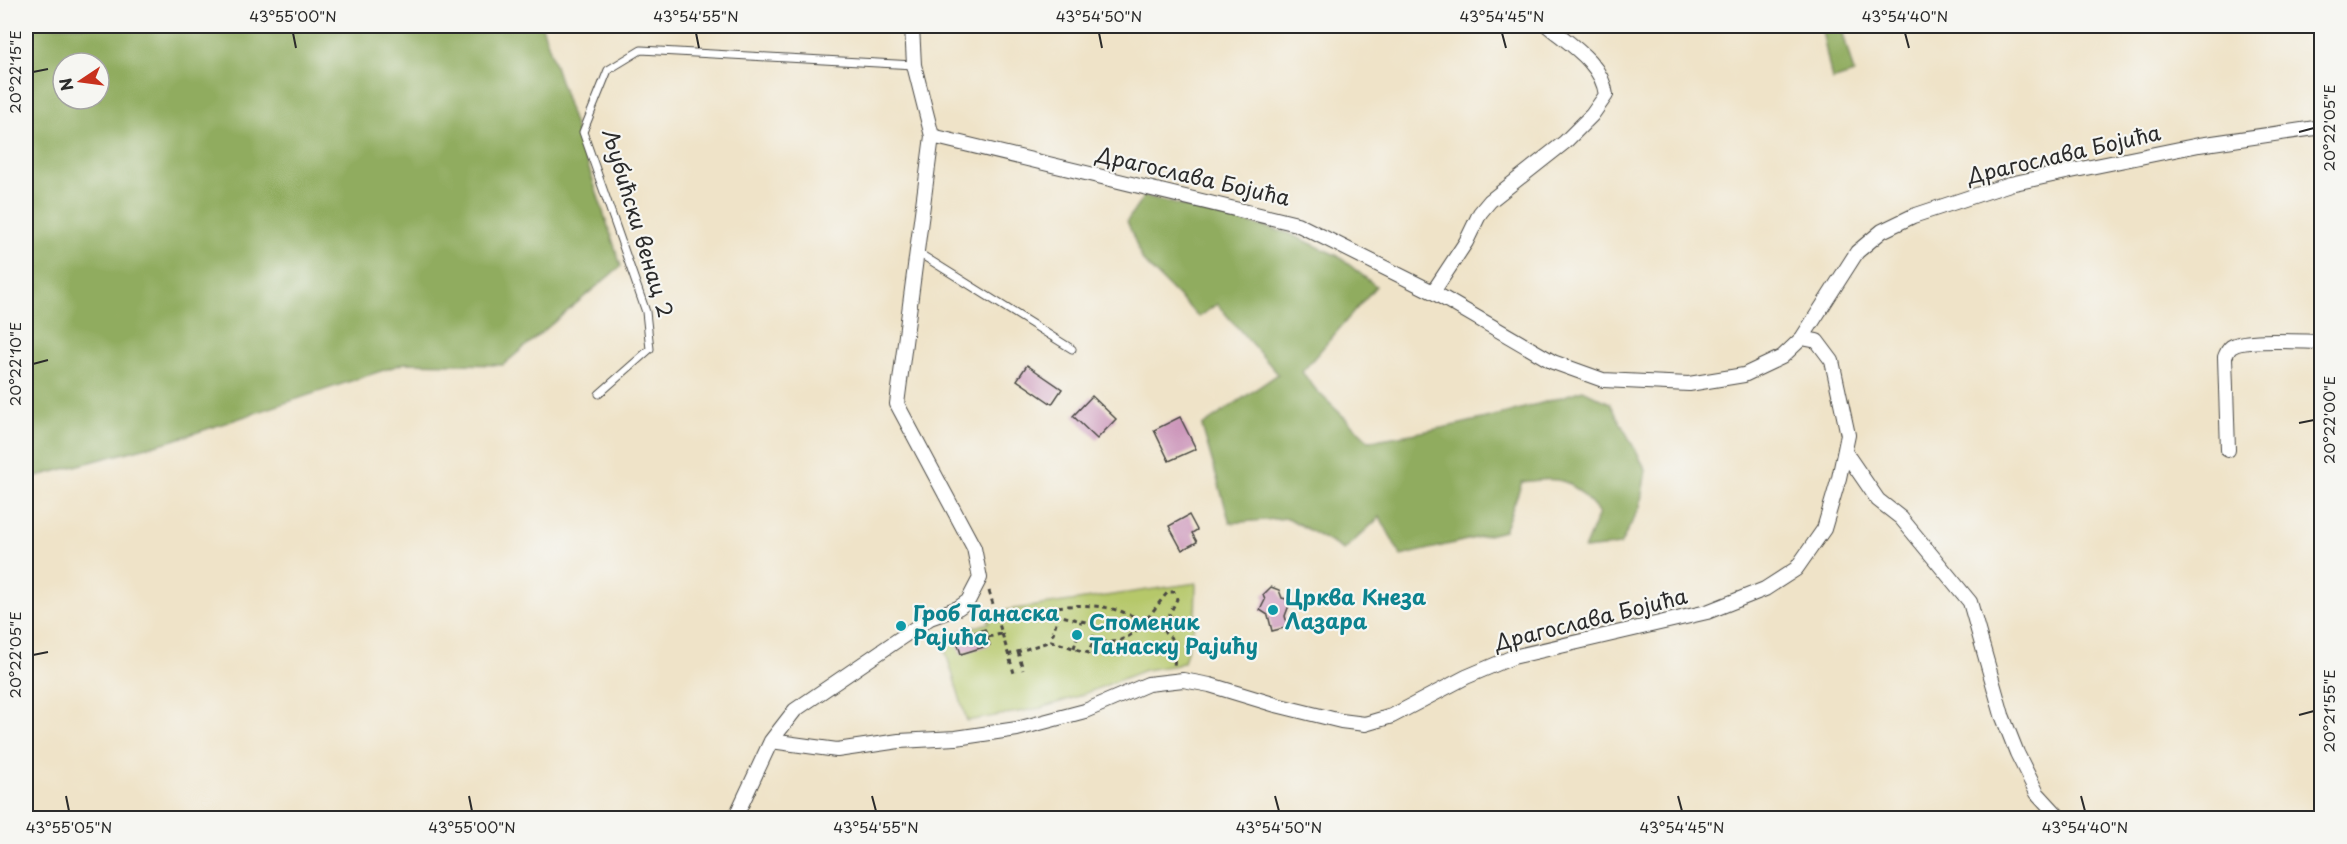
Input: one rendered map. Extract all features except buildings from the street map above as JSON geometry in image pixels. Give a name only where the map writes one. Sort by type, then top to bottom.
[{"type":"street","points":[[735,819],[771,741],[795,710],[930,618],[958,608],[968,601],[980,578],[974,548],[897,404],[932,136],[914,65],[912,26]]},
{"type":"street","points":[[1433,292],[1466,242],[1480,213],[1490,201],[1565,142],[1592,115],[1606,95],[1604,83],[1595,66],[1548,26]]},
{"type":"street","name":"Драгослава Бојића","points":[[932,136],[1297,224],[1433,292],[1553,362],[1603,380],[1689,384],[1744,375],[1782,357],[1802,338],[1857,252],[1882,231],[1913,216],[2010,184],[2199,145],[2322,126]]},
{"type":"street","name":"Драгослава Бојића","points":[[771,741],[837,750],[898,741],[956,738],[1017,729],[1084,711],[1148,684],[1174,680],[1210,685],[1276,705],[1341,721],[1365,724],[1392,716],[1513,657],[1707,612],[1765,589],[1796,569],[1824,529],[1848,435],[1832,361],[1817,341],[1802,338]]},
{"type":"street","points":[[2228,450],[2225,357],[2228,349],[2234,345],[2254,342],[2322,342]]},
{"type":"street","points":[[1845,452],[1878,500],[1901,518],[1970,602],[2002,715],[2017,753],[2037,792],[2060,819]]},
{"type":"lane","name":"Љубићски венац 2","points":[[599,394],[650,348],[646,312],[583,132],[608,70],[641,50],[914,65]]},
{"type":"lane","points":[[917,252],[1072,349]]},
{"type":"path","points":[[980,578],[987,583],[1014,673]]},
{"type":"path","points":[[1093,640],[1119,642],[1145,623],[1168,592],[1176,592],[1177,599],[1163,628],[1177,645],[1174,680]]},
{"type":"path","points":[[996,616],[1078,604],[1097,605],[1124,612],[1145,623]]},
{"type":"path","points":[[1008,655],[1051,641],[1089,653],[1097,625],[1037,610]]},
{"type":"path","points":[[1051,641],[1058,615]]},
{"type":"path","points":[[1078,632],[1081,621]]},
{"type":"path","points":[[988,637],[1002,634]]},
{"type":"path","points":[[1074,648],[1077,637]]},
{"type":"path","points":[[1018,652],[1023,670]]},
{"type":"green space","points":[[26,26],[542,26],[621,266],[503,365],[405,363],[174,440],[26,479]]},
{"type":"green space","points":[[1821,26],[1841,26],[1854,73],[1832,80]]},
{"type":"green space","points":[[1144,196],[1288,233],[1338,256],[1376,286],[1302,372],[1317,391],[1369,441],[1477,420],[1583,390],[1610,403],[1646,470],[1640,507],[1620,545],[1584,549],[1599,513],[1581,493],[1566,482],[1558,480],[1522,482],[1504,531],[1401,556],[1380,517],[1344,550],[1288,518],[1230,523],[1202,426],[1278,374],[1217,304],[1199,317],[1143,261],[1127,221]]},
{"type":"green space","points":[[1196,583],[1195,622],[1184,662],[1145,670],[1041,708],[967,721],[941,637],[989,623],[986,613]]},
{"type":"place","name":"Црква Кнеза Лазара","points":[[1273,610]]},
{"type":"place","name":"Гроб Танаска Рајића","points":[[901,626]]},
{"type":"place","name":"Споменик Танаску Рајићу","points":[[1077,635]]}]
